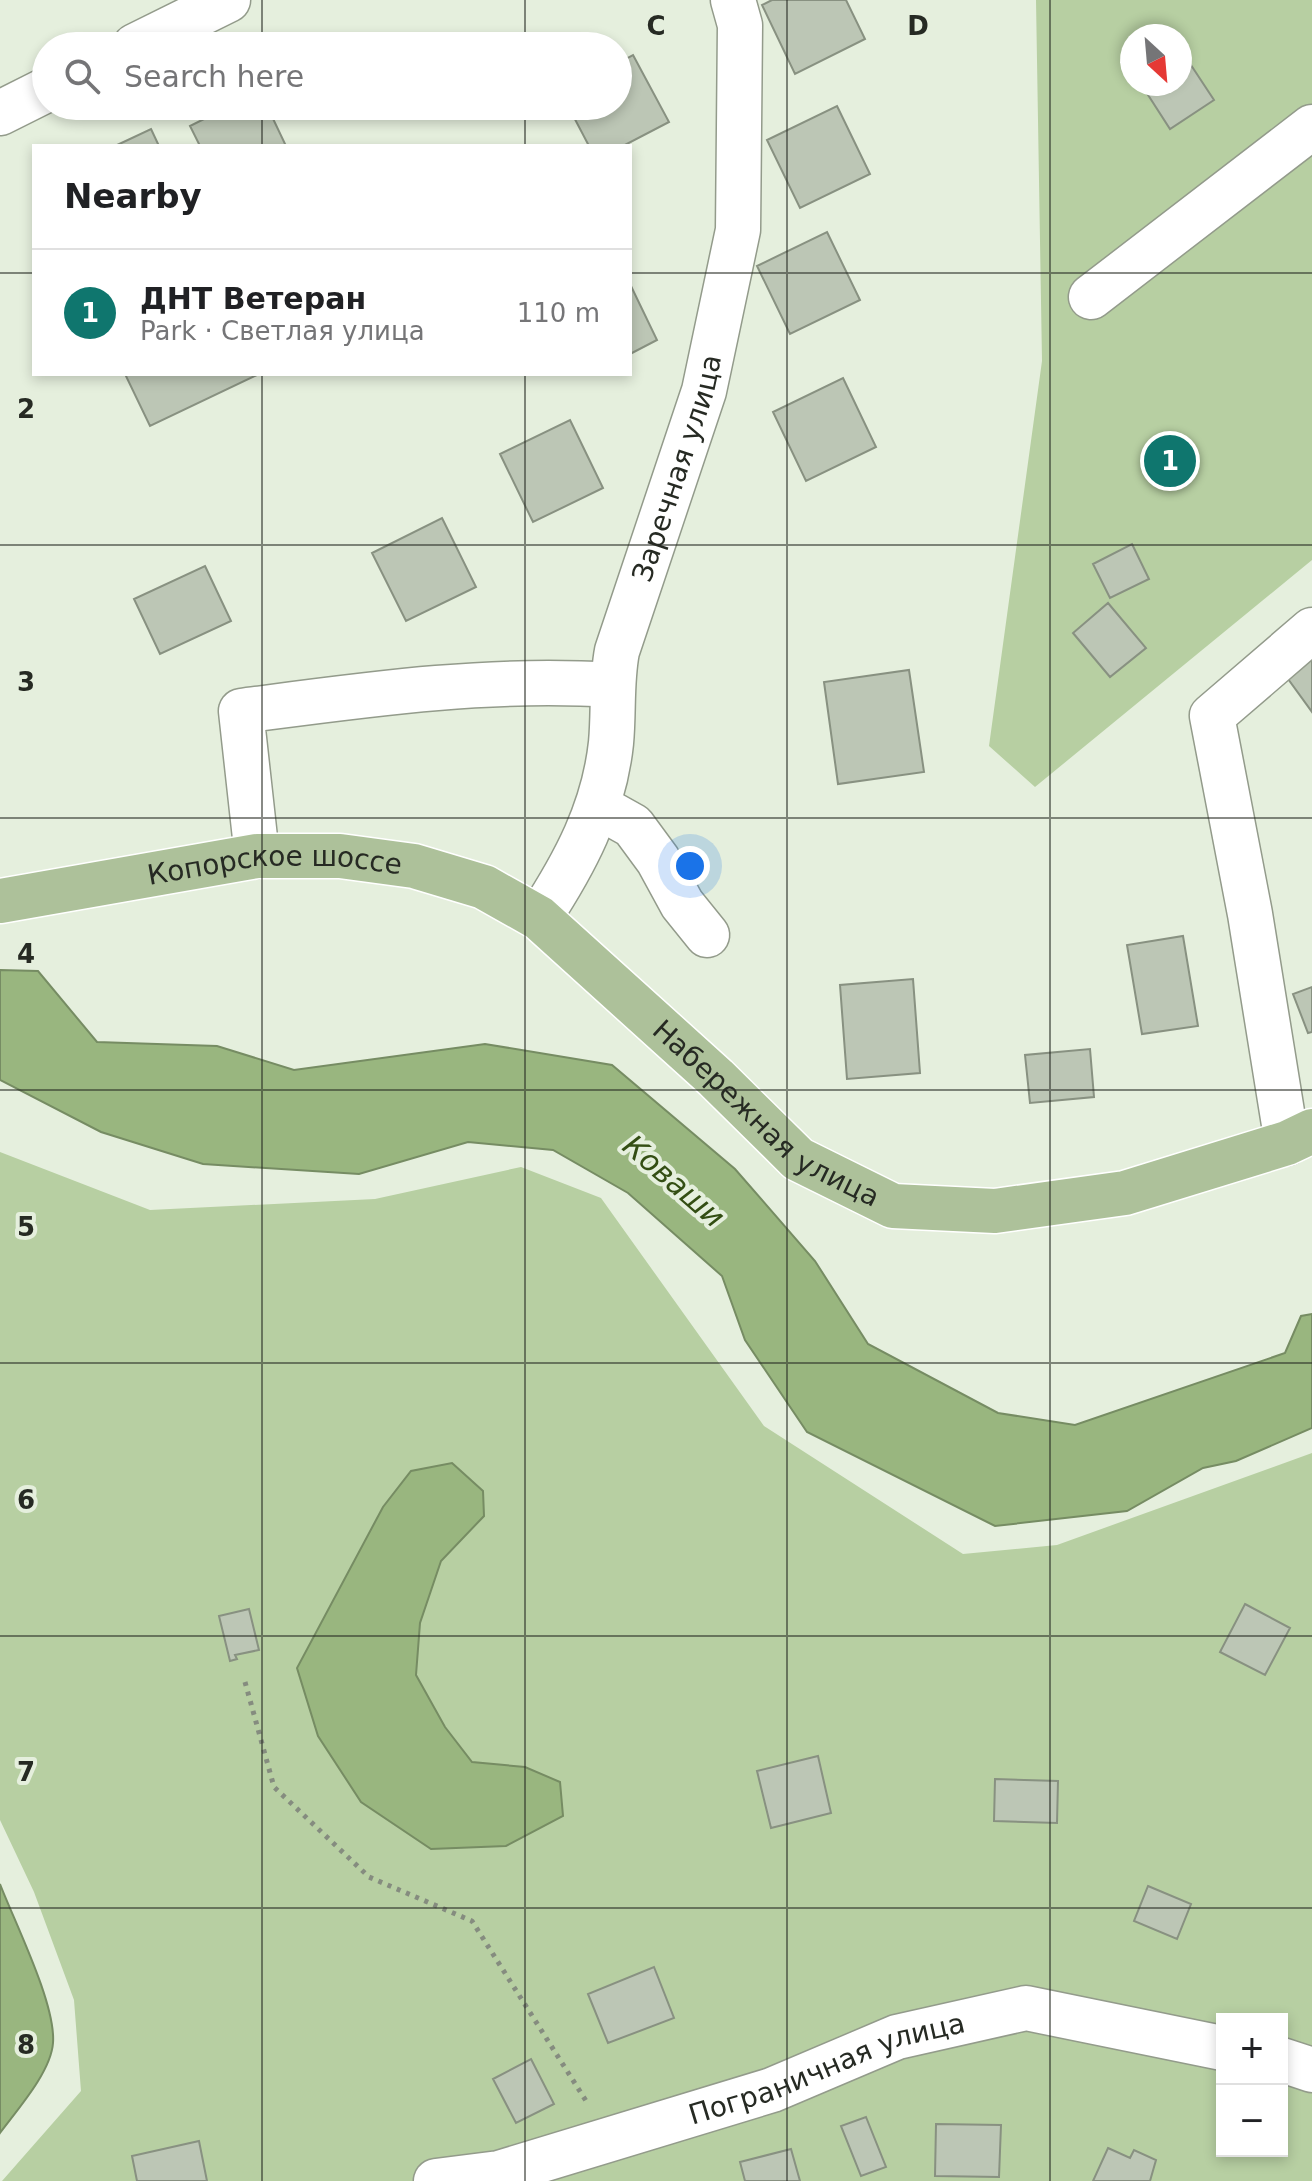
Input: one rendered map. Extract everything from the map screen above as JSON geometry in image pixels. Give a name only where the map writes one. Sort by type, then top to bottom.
[{"type":"main road","name":"Копорское шоссе","points":[[0,901],[257,856],[340,856],[414,866],[484,887],[539,918]]},
{"type":"main road","name":"Набережная улица","points":[[539,918],[716,1078],[798,1159],[893,1206],[995,1211],[1125,1193],[1299,1137]]},
{"type":"street","points":[[163,32],[228,0]]},
{"type":"street","name":"Заречная улица","points":[[539,918],[571,869],[599,807],[611,742],[611,685],[617,651],[704,391],[738,230],[740,25],[733,0]]},
{"type":"street","points":[[0,113],[32,97]]},
{"type":"street","points":[[1091,297],[1312,127]]},
{"type":"street","points":[[1299,1137],[1250,914],[1212,716],[1312,630]]},
{"type":"street","points":[[257,856],[241,711],[382,692],[557,682],[611,685]]},
{"type":"street","points":[[599,807],[633,826],[658,860],[682,904],[707,935]]},
{"type":"street","name":"Пограничная улица","points":[[436,2181],[499,2173],[772,2090],[897,2037],[1026,2008],[1216,2047]]},
{"type":"street","points":[[1288,2061],[1312,2070]]},
{"type":"path","points":[[245,1682],[274,1787],[369,1877],[472,1921],[610,2139]]},
{"type":"shaded area","points":[[1036,0],[1312,0],[1312,560],[1035,787],[989,746],[1042,361]]},
{"type":"shaded area","points":[[0,1152],[150,1210],[375,1199],[521,1167],[601,1198],[764,1426],[963,1554],[1057,1545],[1312,1453],[1312,2181],[2,2181],[81,2091],[74,2000],[34,1892],[0,1820]]},
{"type":"water","name":"Коваши","points":[[0,970],[38,971],[97,1042],[217,1046],[294,1070],[485,1044],[612,1065],[735,1169],[815,1261],[868,1344],[998,1413],[1075,1425],[1285,1353],[1301,1316],[1312,1314],[1312,1428],[1236,1461],[1203,1468],[1127,1511],[995,1526],[807,1432],[745,1340],[722,1276],[628,1193],[553,1150],[468,1142],[359,1174],[203,1164],[101,1132],[0,1080]]},
{"type":"water","points":[[452,1463],[483,1491],[484,1516],[441,1561],[420,1623],[416,1675],[445,1727],[472,1762],[525,1767],[560,1782],[563,1816],[506,1846],[431,1849],[361,1802],[318,1736],[297,1668],[383,1507],[411,1471]]},
{"type":"water","points":[[0,1884],[42,1986],[53,2043],[40,2078],[0,2133]]},
{"type":"building","points":[[772,0],[846,0],[865,39],[795,74],[762,5]]},
{"type":"building","points":[[632,56],[669,122],[627,144],[588,144],[575,120],[632,120]]},
{"type":"building","points":[[1192,67],[1214,100],[1170,129],[1149,96],[1192,96]]},
{"type":"building","points":[[837,106],[870,174],[800,208],[767,140]]},
{"type":"building","points":[[202,120],[274,120],[285,144],[199,144],[190,126]]},
{"type":"building","points":[[151,129],[158,144],[119,144]]},
{"type":"building","points":[[827,232],[860,300],[790,334],[757,266]]},
{"type":"building","points":[[632,288],[657,340],[632,353]]},
{"type":"building","points":[[126,376],[255,376],[150,426]]},
{"type":"building","points":[[843,378],[876,447],[806,481],[773,412]]},
{"type":"building","points":[[570,420],[603,488],[533,522],[500,454]]},
{"type":"building","points":[[442,518],[476,587],[406,621],[372,553]]},
{"type":"building","points":[[1132,544],[1149,579],[1110,598],[1093,564]]},
{"type":"building","points":[[205,566],[231,621],[160,654],[134,599]]},
{"type":"building","points":[[1108,603],[1146,648],[1110,677],[1073,633]]},
{"type":"building","points":[[1312,652],[1312,712],[1283,672]]},
{"type":"building","points":[[909,670],[924,772],[838,784],[824,682]]},
{"type":"building","points":[[1183,936],[1198,1026],[1142,1034],[1127,945]]},
{"type":"building","points":[[913,979],[920,1073],[847,1079],[840,985]]},
{"type":"building","points":[[1312,987],[1312,1032],[1308,1033],[1293,994]]},
{"type":"building","points":[[1090,1049],[1094,1097],[1030,1103],[1025,1055]]},
{"type":"building","points":[[1245,1604],[1290,1628],[1265,1675],[1220,1652]]},
{"type":"building","points":[[249,1609],[259,1650],[235,1655],[237,1659],[230,1661],[219,1616]]},
{"type":"building","points":[[818,1756],[831,1813],[771,1828],[757,1771]]},
{"type":"building","points":[[995,1779],[1058,1781],[1057,1823],[994,1821]]},
{"type":"building","points":[[1148,1886],[1191,1904],[1177,1939],[1134,1921]]},
{"type":"building","points":[[654,1967],[674,2018],[608,2043],[588,1994]]},
{"type":"building","points":[[531,2059],[554,2104],[516,2123],[493,2079]]},
{"type":"building","points":[[866,2117],[886,2167],[861,2176],[841,2126]]},
{"type":"building","points":[[936,2124],[1001,2125],[999,2177],[935,2176]]},
{"type":"building","points":[[199,2141],[207,2181],[137,2181],[132,2156]]},
{"type":"building","points":[[1108,2148],[1130,2158],[1134,2150],[1156,2160],[1150,2181],[1093,2181]]},
{"type":"building","points":[[791,2149],[800,2181],[745,2181],[740,2162]]},
{"type":"place","name":"ДНТ Ветеран","points":[[1170,461]]}]
